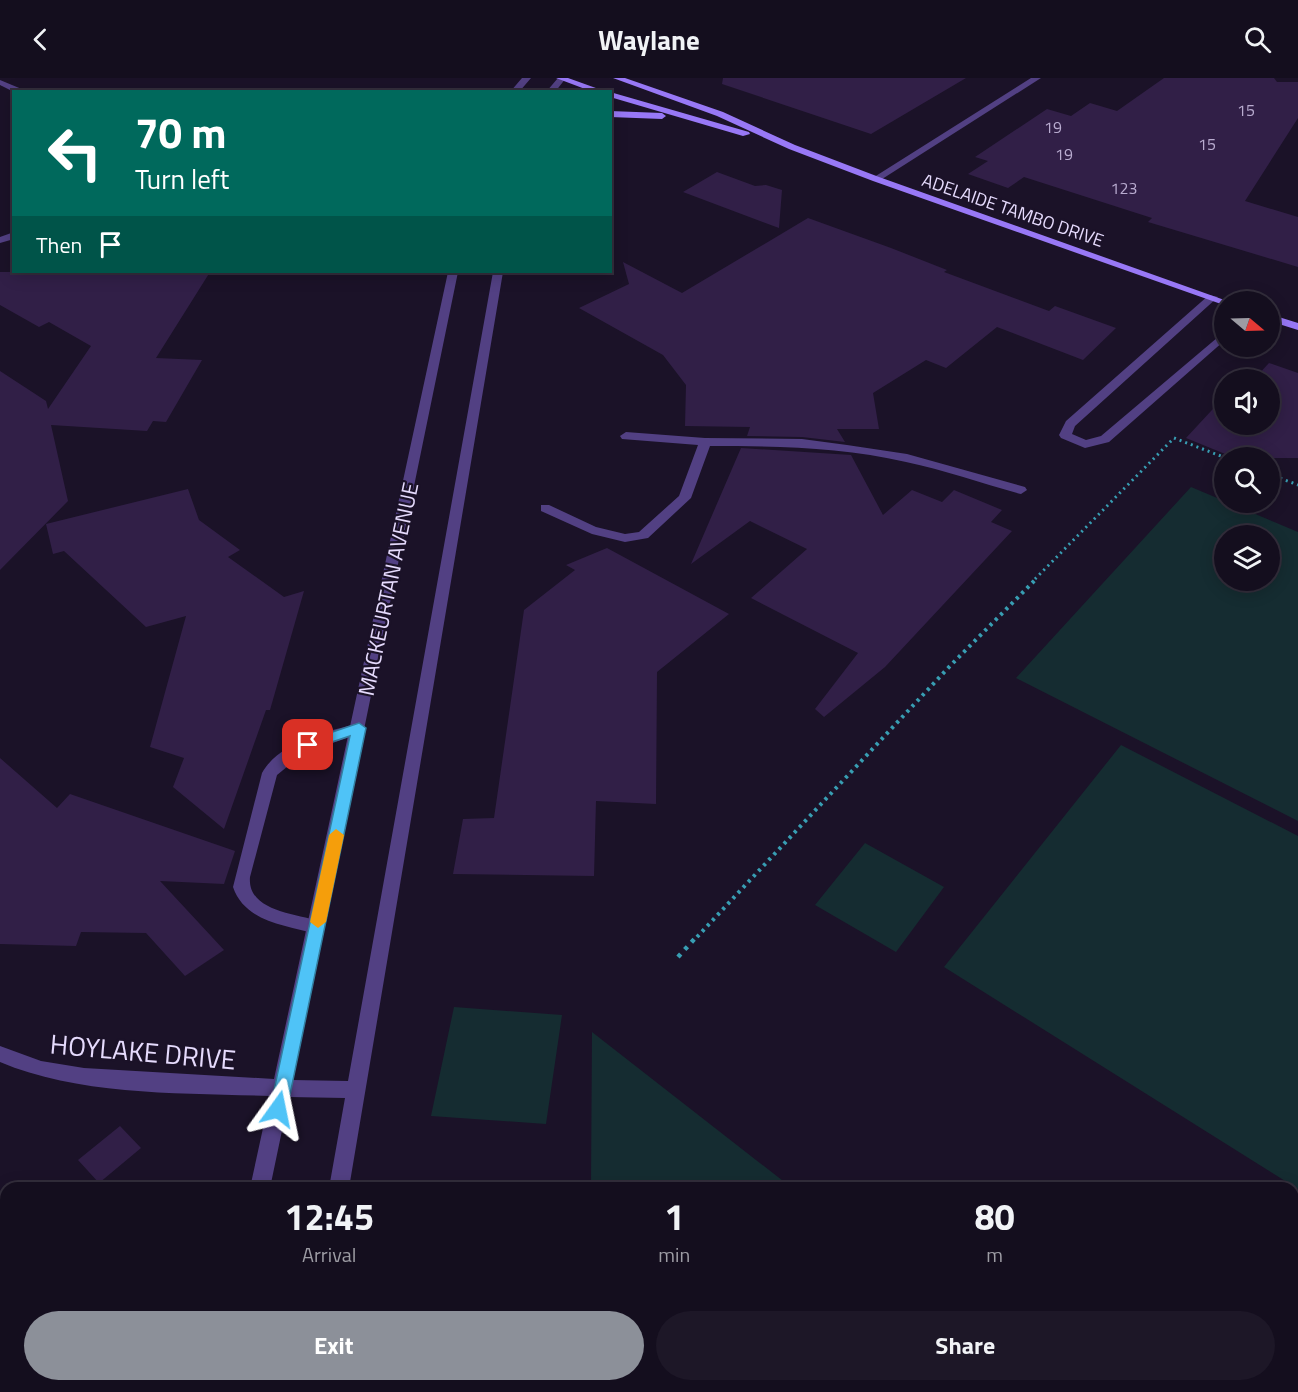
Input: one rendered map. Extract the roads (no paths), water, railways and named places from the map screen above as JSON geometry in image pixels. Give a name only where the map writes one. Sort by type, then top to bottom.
[{"type":"street","points":[[516,90],[527,78]]},
{"type":"street","points":[[552,90],[561,78],[597,90]]},
{"type":"street","name":"ADELAIDE TAMBO DRIVE","points":[[617,78],[720,114],[792,147],[876,179],[1213,297]]},
{"type":"street","points":[[876,179],[1037,78]]},
{"type":"street","points":[[0,82],[17,90]]},
{"type":"street","name":"ADELAIDE TAMBO DRIVE","points":[[612,95],[792,147]]},
{"type":"street","points":[[612,114],[692,119]]},
{"type":"street","name":"MACKEURTAN AVENUE","points":[[262,1182],[453,273]]},
{"type":"street","points":[[340,1182],[498,273]]},
{"type":"street","points":[[1213,297],[1070,424],[1065,435],[1085,444],[1105,439],[1214,344]]},
{"type":"street","points":[[1280,321],[1298,327]]},
{"type":"street","points":[[626,436],[705,442],[802,443],[907,458],[1022,490]]},
{"type":"street","points":[[545,508],[591,530],[626,538],[643,535],[685,498],[705,442]]},
{"type":"street","points":[[317,927],[253,907],[245,898],[242,877],[270,773],[280,760],[308,745],[359,728]]},
{"type":"street","name":"HOYLAKE DRIVE","points":[[0,1054],[22,1065],[70,1077],[283,1089],[356,1090]]}]
